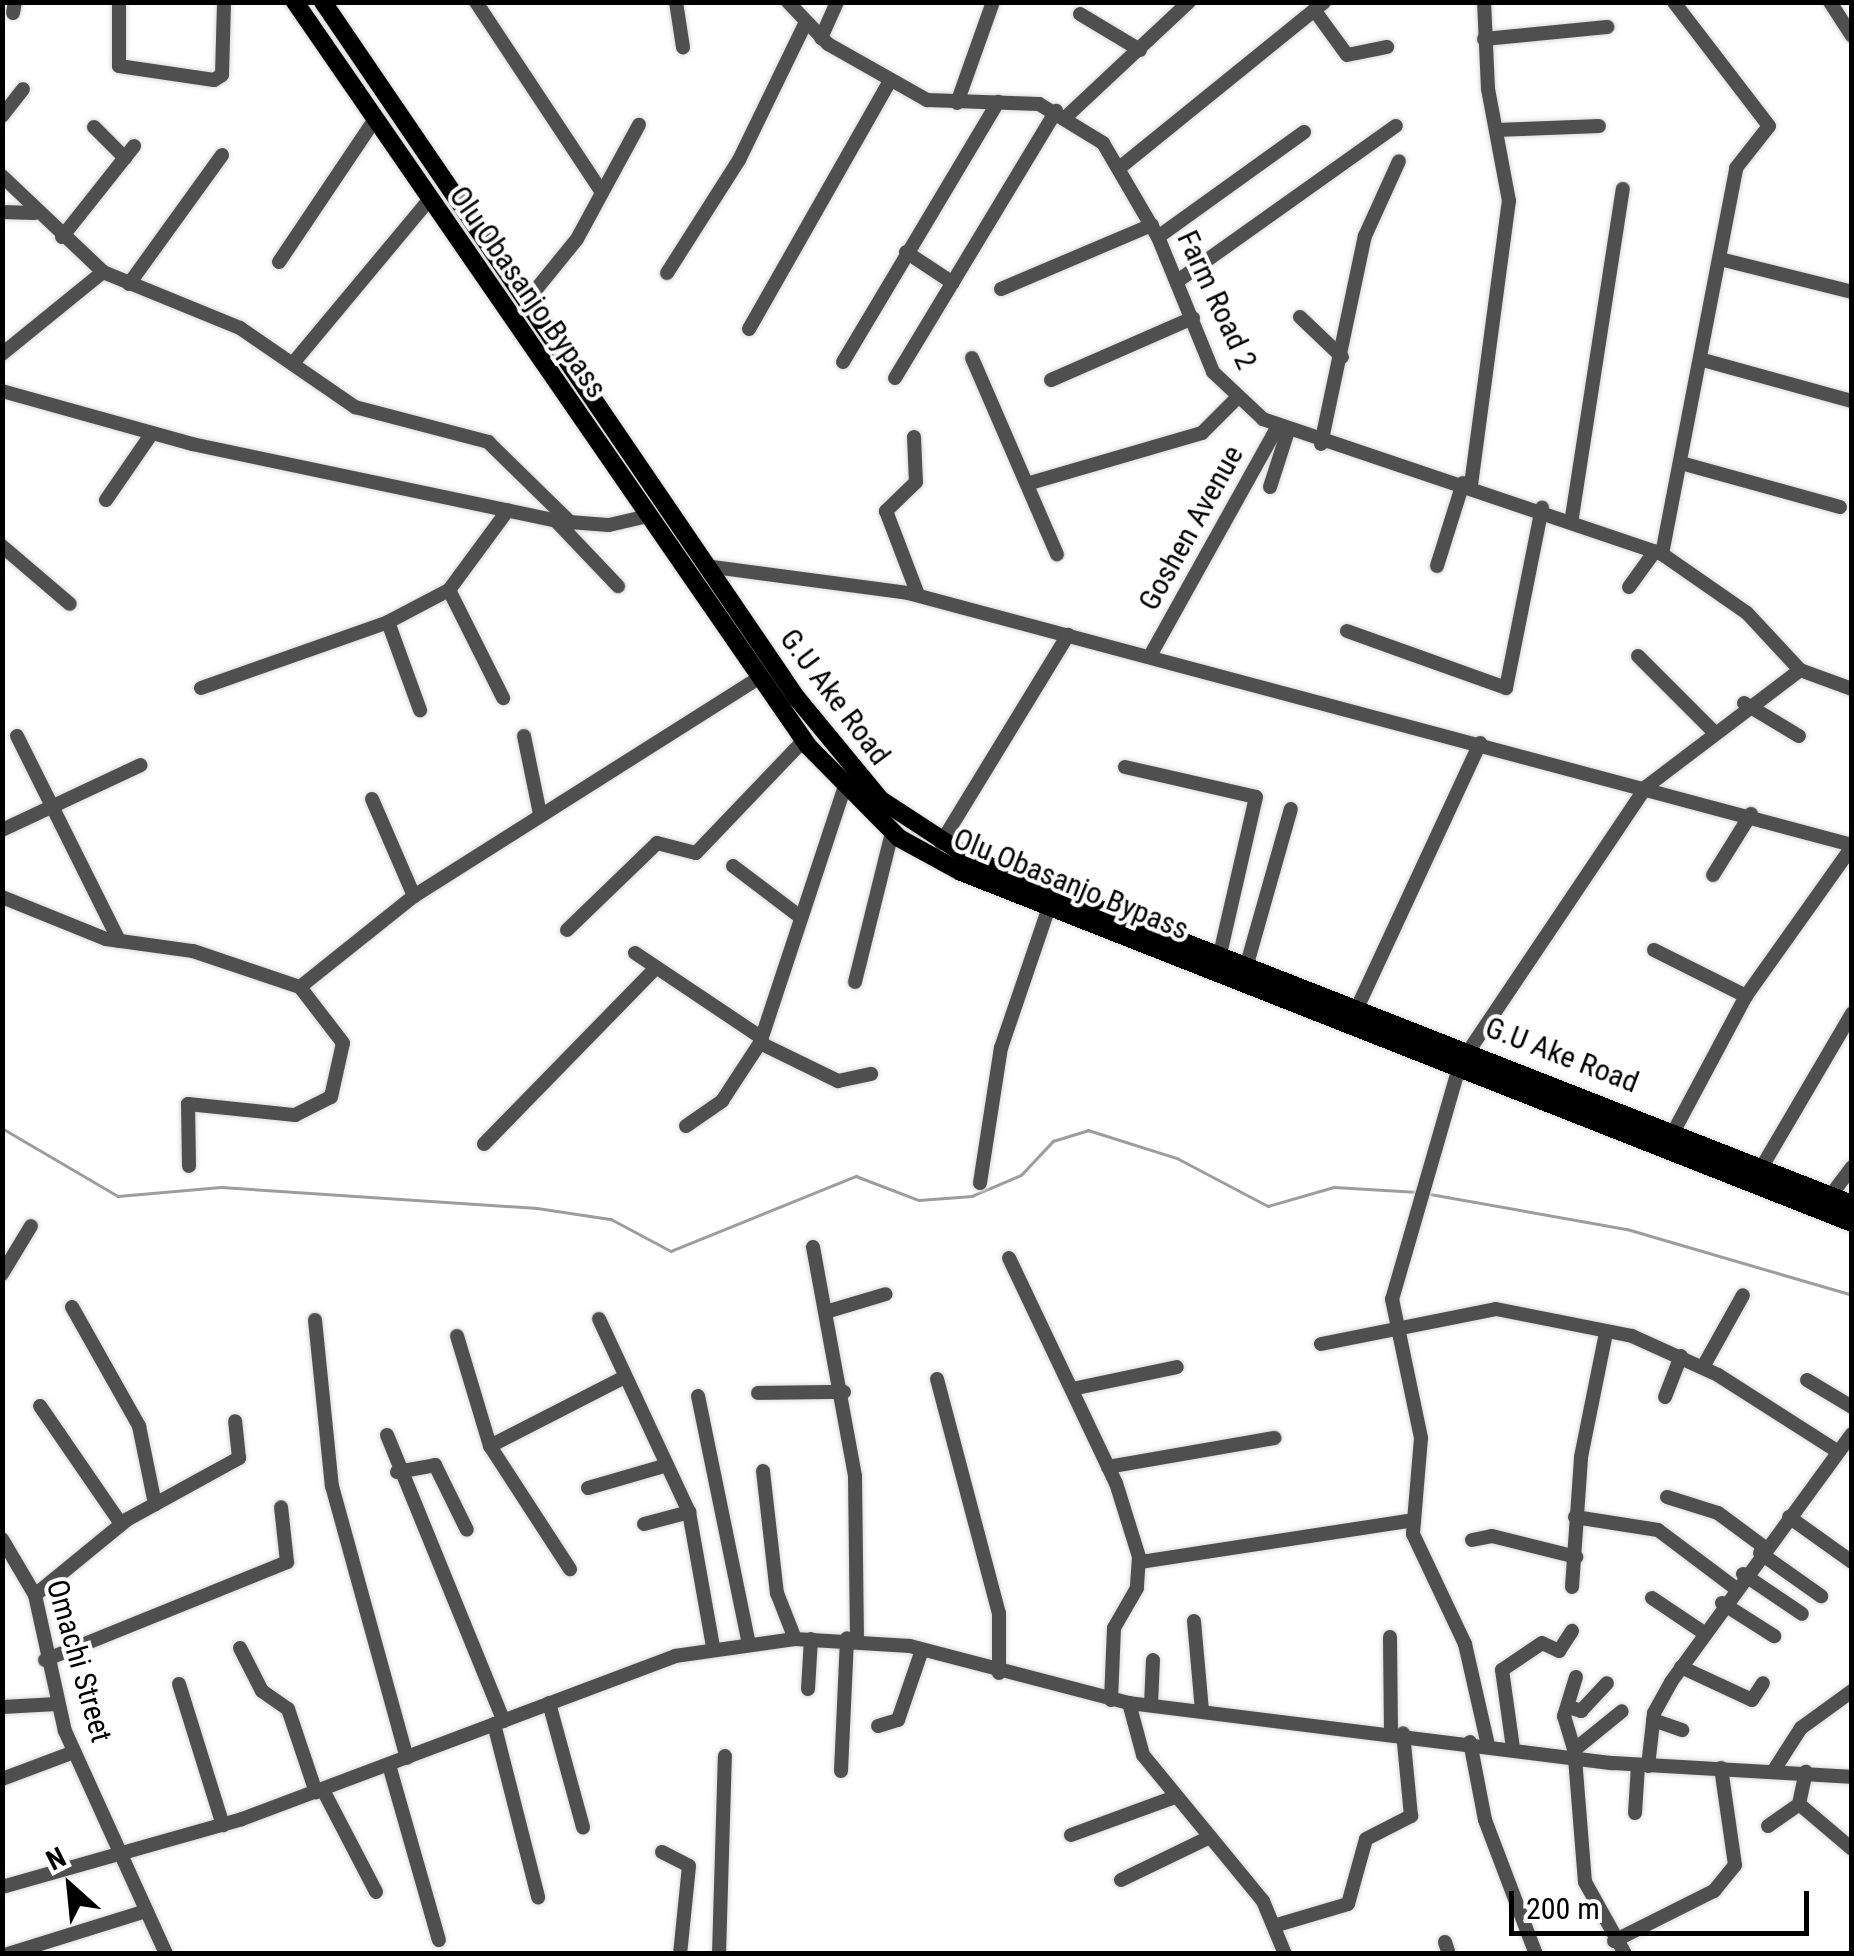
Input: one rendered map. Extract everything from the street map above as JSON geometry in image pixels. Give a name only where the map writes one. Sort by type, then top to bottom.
[{"type":"main road","name":"Olu Obasanjo Bypass","points":[[295,2],[804,740],[844,789],[892,832],[960,872],[1465,1057],[1852,1222]]},
{"type":"main road","name":"G.U Ake Road","points":[[323,2],[525,303],[852,772],[941,843],[1358,1006],[1465,1057],[1676,1129],[1852,1204]]},
{"type":"street","points":[[119,2],[118,66],[214,80],[222,75],[224,2]]},
{"type":"street","points":[[476,2],[599,188]]},
{"type":"street","points":[[676,2],[683,47]]},
{"type":"street","points":[[788,2],[821,38],[890,81],[958,103],[998,102],[1062,114]]},
{"type":"street","points":[[821,38],[837,2]]},
{"type":"street","points":[[958,103],[993,2]]},
{"type":"street","points":[[895,378],[1062,114],[1140,50],[1188,2]]},
{"type":"street","points":[[1437,566],[1467,484],[1509,201],[1484,39],[1484,2]]},
{"type":"street","points":[[1629,587],[1658,552],[1681,463],[1736,168],[1769,126],[1674,2]]},
{"type":"street","points":[[1834,4],[1852,36]]},
{"type":"street","points":[[1123,165],[1320,7],[1354,59],[1387,46]]},
{"type":"street","points":[[1080,14],[1140,50]]},
{"type":"street","points":[[667,273],[739,160],[805,24]]},
{"type":"street","points":[[1484,39],[1607,27]]},
{"type":"street","points":[[750,329],[890,81]]},
{"type":"street","points":[[2,116],[24,89]]},
{"type":"street","points":[[843,362],[998,102]]},
{"type":"street","name":"Farm Road 2","points":[[1062,114],[1123,165],[1178,280],[1213,372],[1236,399],[1283,428],[1321,444],[1572,517],[1658,552],[1722,592],[1800,670],[1852,689]]},
{"type":"street","points":[[278,262],[375,119]]},
{"type":"street","points":[[525,303],[577,240],[599,188],[639,125]]},
{"type":"street","points":[[1178,280],[1396,126]]},
{"type":"street","points":[[1497,130],[1599,126]]},
{"type":"street","points":[[62,238],[130,152],[94,127]]},
{"type":"street","points":[[1001,289],[1155,231],[1304,132]]},
{"type":"street","points":[[128,284],[222,155]]},
{"type":"street","points":[[1321,444],[1365,236],[1399,161]]},
{"type":"street","points":[[2,176],[34,213],[103,272],[240,328],[355,407],[488,442],[618,586]]},
{"type":"street","points":[[1572,517],[1622,188]]},
{"type":"street","points":[[294,362],[430,200]]},
{"type":"street","points":[[2,212],[34,213]]},
{"type":"street","points":[[906,252],[953,282]]},
{"type":"street","points":[[1720,259],[1852,292]]},
{"type":"street","points":[[2,354],[103,272]]},
{"type":"street","points":[[1300,317],[1342,357]]},
{"type":"street","points":[[1051,380],[1193,318]]},
{"type":"street","points":[[972,358],[1030,483],[1057,554]]},
{"type":"street","points":[[1703,360],[1852,400]]},
{"type":"street","points":[[2,391],[152,432],[563,522],[648,516]]},
{"type":"street","points":[[1030,483],[1202,433],[1236,399]]},
{"type":"street","points":[[1270,487],[1283,428]]},
{"type":"street","name":"Goshen Avenue","points":[[1150,656],[1283,428]]},
{"type":"street","points":[[106,500],[152,432]]},
{"type":"street","points":[[914,437],[916,482],[886,511],[918,595]]},
{"type":"street","points":[[1681,463],[1840,507]]},
{"type":"street","points":[[1347,632],[1506,688],[1542,508]]},
{"type":"street","points":[[202,688],[388,622],[449,590],[508,510]]},
{"type":"street","points":[[2,546],[70,604]]},
{"type":"street","points":[[706,566],[918,595],[1751,814],[1852,846],[1746,996],[1676,1129]]},
{"type":"street","points":[[449,590],[503,698]]},
{"type":"street","points":[[388,622],[420,710]]},
{"type":"street","points":[[941,843],[1068,635]]},
{"type":"street","points":[[1638,656],[1712,730]]},
{"type":"street","points":[[1488,1744],[1465,1644],[1420,1560],[1414,1520],[1420,1438],[1392,1299],[1429,1187],[1465,1057],[1646,787],[1744,703],[1800,670]]},
{"type":"street","points":[[300,987],[414,896],[760,677]]},
{"type":"street","points":[[1744,703],[1799,736]]},
{"type":"street","points":[[17,736],[119,941]]},
{"type":"street","points":[[524,736],[540,814]]},
{"type":"street","points":[[567,930],[657,843],[696,852],[804,740]]},
{"type":"street","points":[[1358,1006],[1480,743]]},
{"type":"street","points":[[2,830],[142,764]]},
{"type":"street","points":[[1126,767],[1256,797],[1220,954]]},
{"type":"street","points":[[686,1126],[722,1101],[761,1041],[799,916],[844,789]]},
{"type":"street","points":[[372,800],[414,896]]},
{"type":"street","points":[[1247,964],[1291,809]]},
{"type":"street","points":[[1713,874],[1751,814]]},
{"type":"street","points":[[855,982],[892,832]]},
{"type":"street","points":[[733,866],[799,916]]},
{"type":"street","points":[[2,897],[119,941],[193,952],[300,987],[344,1043],[332,1097],[295,1115],[188,1104],[189,1166]]},
{"type":"street","points":[[980,1183],[1002,1048],[1050,906]]},
{"type":"street","points":[[1654,950],[1746,996]]},
{"type":"street","points":[[636,953],[761,1041],[838,1081],[871,1074]]},
{"type":"street","points":[[484,1144],[656,968]]},
{"type":"street","points":[[1763,1165],[1852,1013]]},
{"type":"street","points":[[1831,1195],[1852,1167]]},
{"type":"street","points":[[2,1274],[30,1226]]},
{"type":"street","points":[[813,1247],[844,1392],[858,1531],[842,1771]]},
{"type":"street","points":[[1009,1258],[1108,1467],[1140,1562],[1114,1628],[1111,1700]]},
{"type":"street","points":[[828,1311],[886,1294]]},
{"type":"street","points":[[1703,1367],[1742,1295]]},
{"type":"street","points":[[72,1307],[139,1426],[155,1504]]},
{"type":"street","points":[[1321,1344],[1496,1309],[1681,1356],[1838,1452]]},
{"type":"street","points":[[315,1320],[332,1486],[408,1758]]},
{"type":"street","points":[[599,1320],[621,1379],[689,1512],[714,1647]]},
{"type":"street","points":[[1572,1587],[1575,1517],[1606,1334]]},
{"type":"street","points":[[456,1336],[490,1446],[570,1569]]},
{"type":"street","points":[[1665,1398],[1681,1356]]},
{"type":"street","points":[[1072,1389],[1177,1367]]},
{"type":"street","points":[[937,1378],[999,1613],[999,1673]]},
{"type":"street","points":[[490,1446],[621,1379]]},
{"type":"street","points":[[1807,1380],[1852,1407]]},
{"type":"street","points":[[758,1394],[844,1392]]},
{"type":"street","points":[[698,1396],[749,1644]]},
{"type":"street","points":[[40,1406],[121,1524]]},
{"type":"street","points":[[35,1595],[121,1524],[239,1458],[235,1421]]},
{"type":"street","points":[[388,1434],[397,1472],[499,1722],[538,1897]]},
{"type":"street","points":[[1636,1813],[1653,1720],[1680,1667],[1738,1580],[1852,1434]]},
{"type":"street","points":[[1108,1467],[1274,1438]]},
{"type":"street","points":[[397,1472],[436,1465],[467,1530]]},
{"type":"street","points":[[588,1488],[664,1466]]},
{"type":"street","points":[[763,1471],[772,1567],[803,1639],[808,1689]]},
{"type":"street","points":[[1667,1497],[1708,1508],[1820,1596]]},
{"type":"street","points":[[45,1660],[287,1562],[281,1507]]},
{"type":"street","points":[[644,1524],[689,1512]]},
{"type":"street","points":[[1575,1517],[1658,1530],[1802,1614]]},
{"type":"street","points":[[1789,1517],[1852,1562]]},
{"type":"street","points":[[1140,1562],[1414,1520]]},
{"type":"street","name":"Omachi Street","points":[[2,1539],[35,1595],[45,1660],[74,1752],[166,1954]]},
{"type":"street","points":[[1472,1540],[1576,1556]]},
{"type":"street","points":[[1652,1598],[1704,1634]]},
{"type":"street","points":[[1722,1604],[1774,1636]]},
{"type":"street","points":[[1194,1621],[1202,1710]]},
{"type":"street","points":[[1512,1748],[1502,1670],[1542,1643],[1559,1651],[1572,1630]]},
{"type":"street","points":[[1277,1925],[1348,1904],[1366,1839],[1411,1816],[1397,1732],[1390,1637]]},
{"type":"street","points":[[2,1887],[124,1856],[223,1825],[549,1703],[714,1647],[803,1639],[852,1638],[922,1650],[999,1673],[1129,1703],[1397,1732],[1643,1765],[1852,1777]]},
{"type":"street","points":[[240,1648],[262,1692],[288,1709],[319,1791],[376,1892]]},
{"type":"street","points":[[878,1726],[898,1720],[922,1650]]},
{"type":"street","points":[[1151,1705],[1153,1660]]},
{"type":"street","points":[[1680,1667],[1750,1705],[1763,1683]]},
{"type":"street","points":[[1576,1677],[1564,1716],[1577,1754],[1585,1882],[1614,1941],[1625,1954]]},
{"type":"street","points":[[1569,1707],[1581,1711],[1607,1683]]},
{"type":"street","points":[[179,1684],[223,1825]]},
{"type":"street","points":[[1774,1770],[1801,1728],[1852,1691]]},
{"type":"street","points":[[549,1703],[584,1828]]},
{"type":"street","points":[[1129,1703],[1143,1755],[1277,1925],[1285,1954]]},
{"type":"street","points":[[2,1707],[57,1704]]},
{"type":"street","points":[[1577,1754],[1622,1711]]},
{"type":"street","points":[[1653,1720],[1682,1730]]},
{"type":"street","points":[[1470,1742],[1485,1820],[1536,1954]]},
{"type":"street","points":[[2,1780],[74,1752]]},
{"type":"street","points":[[719,1954],[725,1756]]},
{"type":"street","points":[[388,1765],[439,1940]]},
{"type":"street","points":[[1614,1941],[1714,1891],[1735,1865],[1721,1768]]},
{"type":"street","points":[[1768,1826],[1799,1804],[1806,1772]]},
{"type":"street","points":[[1071,1835],[1175,1797]]},
{"type":"street","points":[[1799,1804],[1852,1849]]},
{"type":"street","points":[[1121,1880],[1210,1836]]},
{"type":"street","points":[[662,1852],[689,1866],[680,1954]]},
{"type":"street","points":[[8,1954],[146,1911]]},
{"type":"waterway","points":[[2,1128],[118,1196],[221,1187],[537,1208],[611,1219],[671,1251],[856,1176],[919,1200],[972,1196],[1021,1175],[1053,1141],[1088,1130],[1177,1158],[1268,1206],[1334,1187],[1418,1192]]},
{"type":"waterway","points":[[1430,1194],[1627,1229],[1852,1295]]}]
